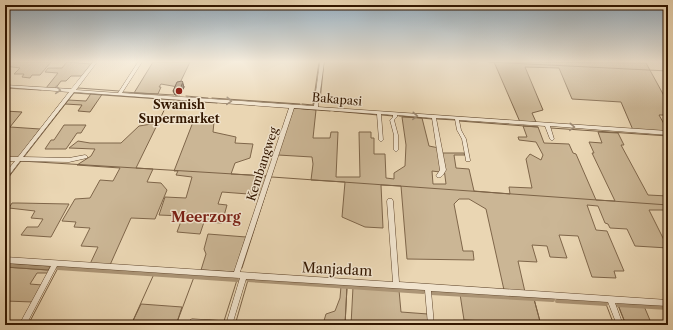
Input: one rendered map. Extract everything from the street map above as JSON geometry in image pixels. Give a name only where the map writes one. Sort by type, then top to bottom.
[{"type":"street","points":[[5,177],[82,77]]},
{"type":"street","points":[[120,93],[130,77]]},
{"type":"street","points":[[316,107],[320,77]]},
{"type":"street","name":"Bakapasi","points":[[5,86],[316,107],[668,134]]},
{"type":"street","name":"Kembangweg","points":[[236,274],[292,106]]},
{"type":"street","points":[[379,113],[381,140]]},
{"type":"street","points":[[395,114],[395,117],[392,120],[396,135],[396,150]]},
{"type":"street","points":[[434,117],[443,170],[439,176]]},
{"type":"street","points":[[457,119],[459,130],[464,138],[468,160]]},
{"type":"street","points":[[547,125],[552,139]]},
{"type":"street","points":[[5,159],[69,160],[84,157]]},
{"type":"street","points":[[390,201],[396,285]]},
{"type":"street","name":"Manjadam","points":[[5,260],[668,303]]},
{"type":"street","points":[[22,325],[56,263]]},
{"type":"street","points":[[192,322],[229,325],[244,275]]},
{"type":"street","points":[[428,287],[431,325]]},
{"type":"street","points":[[610,299],[620,325]]},
{"type":"shaded area","points":[[54,77],[70,77],[66,81],[61,81],[55,89],[46,88]]},
{"type":"shaded area","points":[[144,77],[183,77],[178,87],[161,84],[158,94],[134,93]]},
{"type":"shaded area","points":[[501,77],[529,77],[543,110],[532,113],[536,122],[520,122]]},
{"type":"shaded area","points":[[563,77],[654,77],[668,103],[668,115],[659,115],[668,131],[633,130],[621,102],[572,99]]},
{"type":"shaded area","points":[[92,92],[103,93],[90,112],[78,111],[82,105],[65,104],[68,100],[86,101]]},
{"type":"shaded area","points":[[292,108],[316,110],[313,138],[330,138],[331,132],[338,132],[336,177],[360,177],[359,132],[371,132],[371,138],[374,138],[374,154],[385,154],[386,178],[394,179],[394,173],[405,166],[406,145],[402,117],[422,118],[429,146],[439,148],[442,169],[440,172],[432,171],[433,184],[446,184],[442,153],[464,153],[465,155],[454,155],[456,168],[469,169],[474,191],[510,194],[509,187],[532,188],[526,159],[530,154],[541,160],[543,155],[536,142],[519,140],[518,137],[527,137],[523,126],[538,127],[544,143],[569,144],[573,153],[576,154],[596,200],[615,201],[592,153],[594,153],[589,142],[602,143],[598,132],[618,133],[624,145],[621,145],[648,195],[668,196],[668,210],[649,210],[668,248],[635,246],[627,229],[610,228],[608,224],[605,223],[598,206],[587,205],[596,230],[607,231],[624,271],[614,271],[616,278],[592,277],[578,236],[559,235],[567,258],[550,257],[547,246],[532,245],[537,262],[518,261],[525,292],[504,290],[486,209],[469,199],[459,199],[454,204],[463,251],[473,251],[474,260],[407,259],[401,186],[381,185],[383,228],[365,227],[342,217],[345,182],[311,180],[313,164],[312,157],[278,155]]},
{"type":"shaded area","points":[[5,111],[22,112],[10,127],[40,129],[18,158],[5,158],[5,133],[7,131],[5,131]]},
{"type":"shaded area","points":[[193,122],[214,122],[213,132],[236,137],[235,143],[253,144],[250,158],[235,163],[231,174],[267,176],[261,195],[222,192],[218,204],[227,205],[222,223],[204,222],[200,234],[177,232],[183,216],[159,215],[165,197],[186,198],[192,177],[176,175],[178,171],[174,171]]},
{"type":"shaded area","points":[[158,123],[136,168],[153,169],[147,182],[161,183],[167,190],[155,219],[131,218],[110,265],[90,264],[98,247],[81,246],[90,228],[74,227],[76,222],[62,221],[75,199],[90,198],[100,180],[113,181],[120,168],[77,165],[91,156],[95,149],[69,148],[78,141],[90,143],[121,143],[139,126]]},
{"type":"shaded area","points":[[64,125],[86,125],[81,133],[77,133],[66,149],[45,149],[51,140],[54,140]]},
{"type":"shaded area","points":[[12,203],[69,204],[51,237],[21,235],[27,227],[38,227],[43,219],[31,218],[35,211],[9,208]]},
{"type":"shaded area","points":[[208,234],[246,237],[235,272],[201,270],[206,254],[204,249]]},
{"type":"shaded area","points":[[5,263],[51,266],[48,270],[5,267]]},
{"type":"shaded area","points":[[52,264],[49,273],[37,273],[30,284],[42,285],[33,302],[5,301],[5,267],[48,270]]},
{"type":"shaded area","points":[[341,286],[347,287],[345,325],[311,325],[323,324],[326,314],[335,311],[340,298]]},
{"type":"shaded area","points":[[353,287],[399,290],[401,312],[428,314],[429,325],[351,325]]},
{"type":"shaded area","points":[[460,294],[534,299],[541,325],[486,325],[485,321],[464,320]]},
{"type":"shaded area","points":[[141,304],[182,307],[176,325],[131,325]]},
{"type":"shaded area","points":[[618,305],[644,306],[652,325],[626,325]]},
{"type":"building","points":[[177,82],[183,82],[179,91],[173,91]]},
{"type":"waterway","points":[[302,104],[313,105],[317,77]]},
{"type":"waterway","points":[[320,101],[322,77]]},
{"type":"waterway","points":[[5,88],[41,90]]},
{"type":"waterway","points":[[78,88],[119,91]]},
{"type":"waterway","points":[[123,92],[174,95]]},
{"type":"waterway","points":[[24,157],[74,93],[217,103]]},
{"type":"waterway","points":[[186,96],[208,98]]},
{"type":"waterway","points":[[212,98],[300,104]]},
{"type":"waterway","points":[[158,123],[169,100]]},
{"type":"waterway","points":[[294,108],[330,111]]},
{"type":"waterway","points":[[334,111],[378,115]]},
{"type":"waterway","points":[[382,115],[393,116]]},
{"type":"waterway","points":[[399,116],[432,119]]},
{"type":"waterway","points":[[437,119],[455,120]]},
{"type":"waterway","points":[[459,121],[538,127]]},
{"type":"waterway","points":[[551,128],[668,136]]},
{"type":"waterway","points":[[242,268],[277,158]]},
{"type":"waterway","points":[[5,182],[21,161],[266,176]]},
{"type":"waterway","points":[[272,177],[668,205]]},
{"type":"waterway","points":[[28,325],[58,268]]},
{"type":"waterway","points":[[58,268],[237,280]]},
{"type":"waterway","points":[[131,325],[154,274]]},
{"type":"waterway","points":[[176,325],[194,277]]},
{"type":"waterway","points":[[224,321],[237,280]]},
{"type":"waterway","points":[[235,325],[248,280]]},
{"type":"waterway","points":[[248,280],[423,292]]},
{"type":"waterway","points":[[345,325],[347,287]]},
{"type":"waterway","points":[[431,293],[553,300]]},
{"type":"waterway","points":[[534,299],[541,325]]},
{"type":"waterway","points":[[557,301],[606,304]]},
{"type":"waterway","points":[[606,304],[614,325]]},
{"type":"waterway","points":[[618,305],[626,325]]},
{"type":"waterway","points":[[618,305],[668,308]]},
{"type":"place","name":"Swanish Supermarket","points":[[179,91]]},
{"type":"district","name":"Meerzorg","points":[[206,217]]}]
